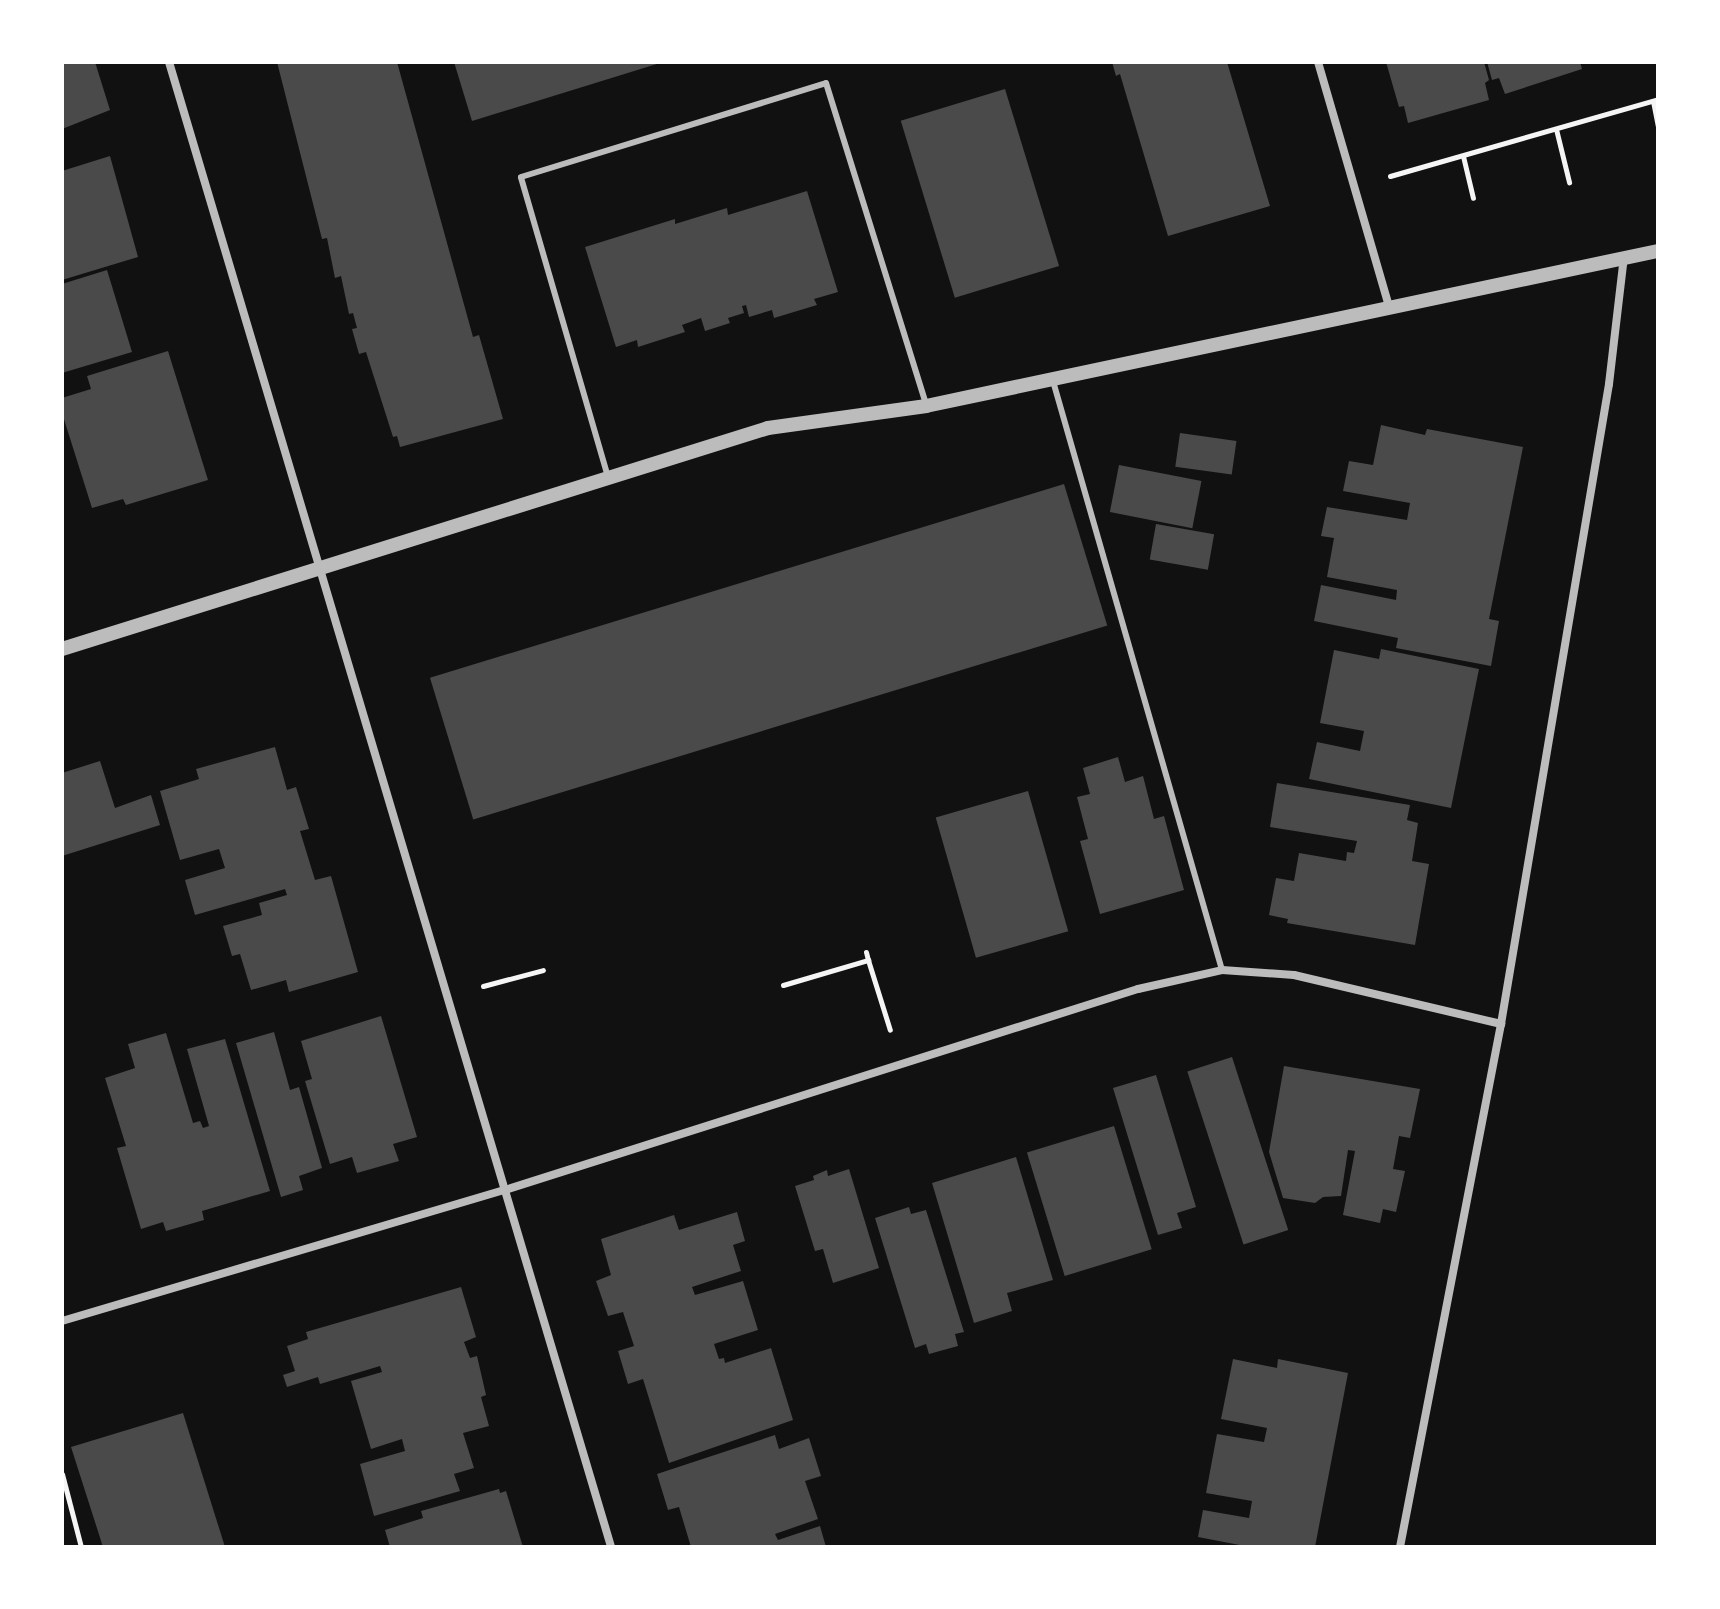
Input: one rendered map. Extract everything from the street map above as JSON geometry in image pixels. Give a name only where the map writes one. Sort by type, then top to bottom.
[{"type":"street","points":[[169,62],[611,1547]]},
{"type":"street","points":[[1318,62],[1389,307]]},
{"type":"street","points":[[62,649],[768,428],[926,406],[1658,251]]},
{"type":"street","points":[[1400,1547],[1501,1024],[1609,384],[1624,257]]},
{"type":"street","points":[[62,1321],[505,1190],[1138,989],[1222,970],[1294,975],[1501,1024]]},
{"type":"lane","points":[[608,477],[521,177],[826,83],[926,406]]},
{"type":"lane","points":[[1052,379],[1222,970]]},
{"type":"path","points":[[1390,176],[1655,100],[1658,126]]},
{"type":"path","points":[[1556,129],[1569,182]]},
{"type":"path","points":[[1463,156],[1473,198]]},
{"type":"path","points":[[866,952],[890,1030]]},
{"type":"path","points":[[783,985],[868,960]]},
{"type":"path","points":[[483,986],[543,970]]},
{"type":"path","points":[[62,1474],[81,1547]]},
{"type":"building","points":[[62,62],[95,62],[110,110],[62,129]]},
{"type":"building","points":[[277,62],[397,62],[473,337],[479,335],[503,419],[400,447],[397,436],[393,437],[366,352],[359,354],[352,329],[357,328],[353,313],[349,314],[341,276],[335,278],[327,238],[322,239]]},
{"type":"building","points":[[454,62],[660,62],[660,63],[472,121]]},
{"type":"building","points":[[1112,62],[1227,62],[1270,206],[1168,236],[1120,74],[1116,76]]},
{"type":"building","points":[[1386,62],[1484,62],[1489,80],[1485,83],[1489,100],[1408,123],[1404,106],[1399,107]]},
{"type":"building","points":[[1487,62],[1580,62],[1582,69],[1505,94],[1499,78],[1492,80]]},
{"type":"building","points":[[1005,89],[1059,266],[955,298],[901,121]]},
{"type":"building","points":[[110,156],[138,257],[62,280],[62,171]]},
{"type":"building","points":[[807,191],[838,292],[814,299],[817,305],[774,318],[772,310],[749,317],[746,305],[742,306],[744,313],[728,318],[730,323],[705,331],[701,318],[682,325],[685,332],[638,347],[637,340],[616,347],[585,247],[675,219],[675,224],[727,208],[728,215]]},
{"type":"building","points":[[107,270],[132,352],[62,373],[62,284]]},
{"type":"building","points":[[168,351],[208,480],[126,505],[123,499],[92,508],[62,413],[62,398],[91,389],[87,376]]},
{"type":"building","points":[[1381,425],[1425,435],[1427,429],[1523,447],[1489,619],[1499,621],[1491,666],[1396,648],[1398,638],[1314,621],[1321,585],[1396,600],[1397,590],[1327,577],[1334,538],[1321,536],[1327,507],[1407,520],[1410,503],[1343,491],[1349,461],[1373,465]]},
{"type":"building","points":[[1180,433],[1236,441],[1232,475],[1175,467]]},
{"type":"building","points":[[1119,465],[1201,481],[1192,528],[1110,512]]},
{"type":"building","points":[[1064,484],[1107,626],[473,819],[430,678]]},
{"type":"building","points":[[1156,524],[1214,534],[1208,570],[1150,559]]},
{"type":"building","points":[[1381,649],[1479,669],[1451,808],[1309,779],[1317,742],[1360,751],[1364,731],[1320,723],[1334,650],[1379,659]]},
{"type":"building","points":[[275,747],[287,790],[296,787],[309,829],[300,831],[315,880],[331,876],[358,972],[289,992],[286,980],[251,990],[240,954],[232,956],[223,926],[262,915],[259,903],[287,895],[285,889],[195,915],[185,880],[225,868],[219,849],[180,860],[160,791],[199,779],[196,769]]},
{"type":"building","points":[[1118,757],[1125,782],[1143,776],[1154,819],[1164,816],[1184,890],[1100,914],[1080,841],[1088,839],[1077,797],[1090,794],[1083,768]]},
{"type":"building","points":[[100,761],[115,808],[151,795],[160,825],[62,856],[62,773]]},
{"type":"building","points":[[1277,783],[1410,805],[1407,820],[1418,823],[1412,861],[1429,864],[1415,945],[1287,923],[1288,919],[1269,915],[1276,878],[1294,881],[1299,853],[1346,861],[1347,852],[1354,853],[1357,841],[1270,827]]},
{"type":"building","points":[[1028,791],[1068,931],[976,958],[936,817]]},
{"type":"building","points":[[381,1016],[417,1137],[393,1144],[399,1161],[357,1173],[352,1157],[330,1164],[305,1081],[312,1079],[301,1041]]},
{"type":"building","points":[[274,1032],[290,1090],[299,1087],[322,1168],[299,1176],[303,1190],[281,1197],[236,1043]]},
{"type":"building","points":[[166,1033],[193,1123],[200,1121],[203,1128],[209,1126],[187,1049],[225,1039],[270,1191],[202,1211],[204,1220],[166,1231],[163,1222],[141,1229],[117,1148],[126,1146],[105,1078],[135,1068],[128,1044]]},
{"type":"building","points":[[1232,1057],[1288,1230],[1244,1245],[1187,1072]]},
{"type":"building","points":[[1284,1066],[1420,1089],[1410,1138],[1399,1136],[1393,1169],[1405,1171],[1396,1212],[1383,1209],[1380,1223],[1343,1215],[1355,1151],[1348,1150],[1341,1196],[1323,1197],[1315,1203],[1283,1198],[1269,1152]]},
{"type":"building","points":[[1156,1075],[1196,1207],[1177,1213],[1182,1228],[1158,1235],[1113,1088]]},
{"type":"building","points":[[1114,1126],[1152,1249],[1065,1276],[1027,1153]]},
{"type":"building","points":[[1016,1157],[1053,1280],[1007,1293],[1012,1311],[974,1323],[932,1183]]},
{"type":"building","points":[[849,1169],[879,1268],[833,1283],[823,1249],[815,1251],[795,1186],[814,1180],[813,1176],[827,1170],[828,1176]]},
{"type":"building","points":[[909,1207],[911,1214],[926,1210],[964,1332],[955,1334],[958,1346],[929,1354],[926,1344],[915,1348],[875,1218]]},
{"type":"building","points":[[737,1212],[745,1241],[733,1245],[741,1271],[692,1287],[695,1295],[743,1281],[758,1330],[714,1344],[719,1359],[724,1358],[725,1363],[771,1348],[793,1420],[669,1463],[643,1379],[628,1384],[618,1351],[634,1346],[623,1312],[608,1316],[596,1281],[611,1275],[601,1239],[674,1215],[679,1230]]},
{"type":"building","points":[[461,1287],[476,1337],[464,1342],[470,1358],[477,1356],[486,1395],[481,1397],[489,1426],[463,1433],[474,1468],[454,1474],[460,1491],[374,1516],[360,1464],[405,1451],[402,1439],[371,1449],[351,1381],[382,1372],[380,1366],[320,1384],[318,1377],[287,1387],[283,1375],[295,1371],[287,1346],[308,1339],[306,1332]]},
{"type":"building","points":[[1233,1359],[1277,1368],[1278,1359],[1348,1373],[1315,1547],[1250,1547],[1198,1537],[1203,1510],[1249,1518],[1252,1501],[1206,1493],[1217,1434],[1264,1442],[1267,1428],[1221,1419]]},
{"type":"building","points":[[183,1413],[225,1547],[103,1547],[71,1447]]},
{"type":"building","points":[[775,1435],[779,1449],[809,1438],[821,1476],[805,1481],[818,1519],[775,1534],[778,1540],[820,1526],[826,1547],[691,1547],[679,1507],[668,1510],[657,1474]]},
{"type":"building","points":[[499,1489],[500,1493],[506,1491],[523,1547],[390,1547],[385,1530],[423,1518],[421,1511]]}]
